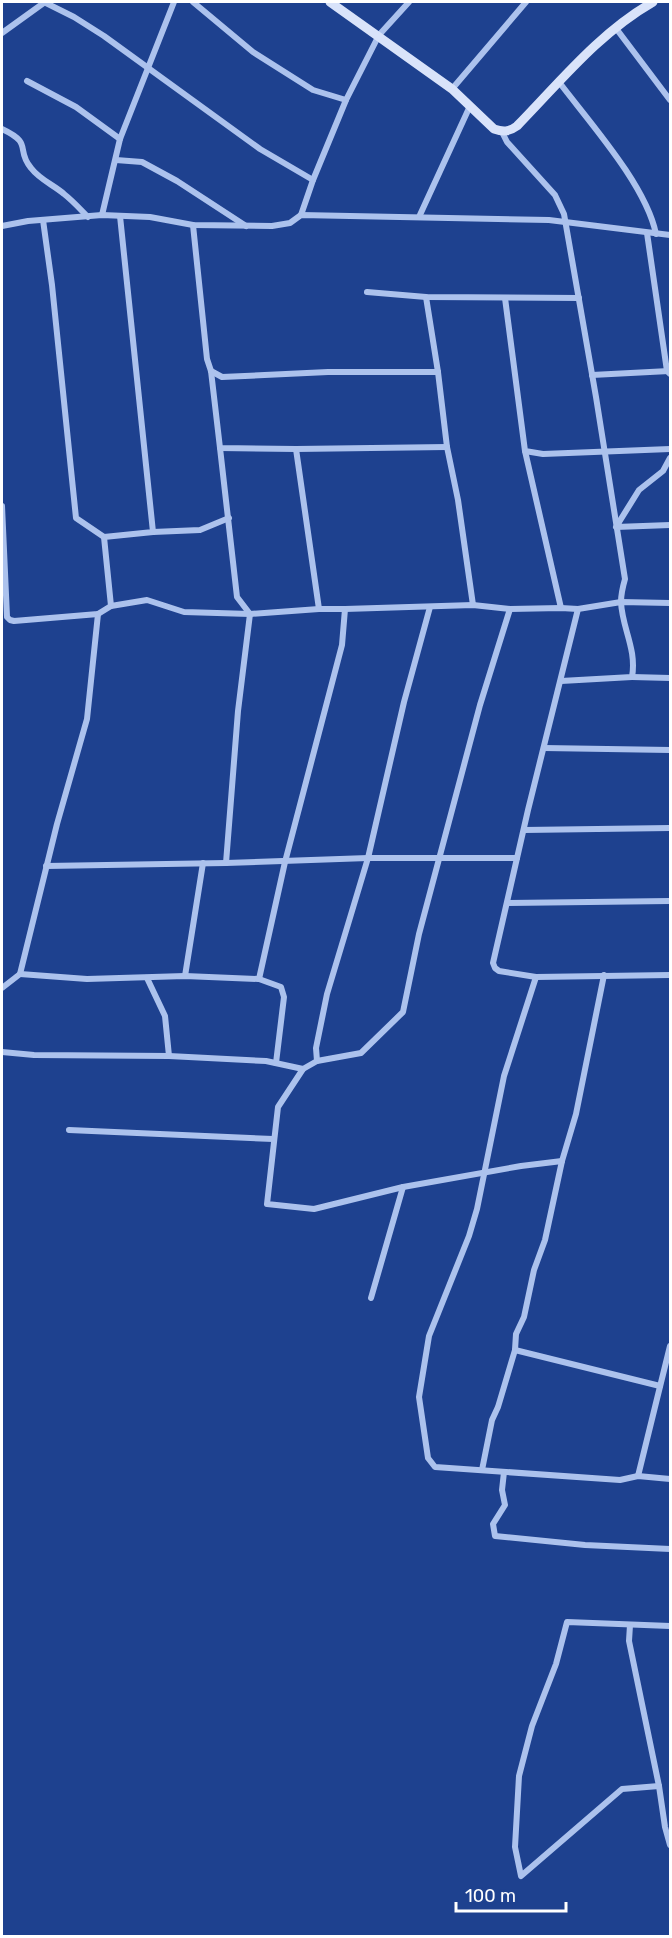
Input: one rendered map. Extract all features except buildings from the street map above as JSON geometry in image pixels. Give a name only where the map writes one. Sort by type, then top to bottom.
[{"type":"street","points":[[2,33],[44,2],[104,36],[260,149],[313,180]]},
{"type":"street","points":[[102,215],[120,139],[174,2]]},
{"type":"street","points":[[193,2],[254,52],[313,90],[346,100]]},
{"type":"street","points":[[330,2],[452,88],[494,129],[502,132],[517,126],[594,45],[615,27],[653,2]]},
{"type":"street","points":[[301,216],[313,180],[346,100],[379,35],[409,2]]},
{"type":"street","points":[[452,88],[526,2]]},
{"type":"street","points":[[615,27],[670,100]]},
{"type":"street","points":[[27,81],[76,107],[120,139]]},
{"type":"street","points":[[560,82],[616,157],[650,209],[657,234]]},
{"type":"street","points":[[419,217],[470,106]]},
{"type":"street","points":[[2,129],[21,141],[33,170],[43,180],[63,193],[88,217]]},
{"type":"street","points":[[502,132],[507,142],[561,203],[566,223],[625,579],[621,602],[631,643],[632,677]]},
{"type":"street","points":[[116,160],[142,162],[177,181],[247,226]]},
{"type":"street","points":[[2,226],[102,215],[150,217],[193,225],[247,226],[272,226],[290,222],[301,216],[419,217],[549,220],[670,235]]},
{"type":"street","points":[[120,216],[153,532]]},
{"type":"street","points":[[43,220],[76,518],[104,537],[200,530],[229,518]]},
{"type":"street","points":[[193,225],[207,359],[211,370],[237,597],[250,614],[238,711],[226,863]]},
{"type":"street","points":[[592,375],[669,372],[646,233]]},
{"type":"street","points":[[367,292],[426,297],[579,298]]},
{"type":"street","points":[[426,297],[447,447],[458,500],[473,605]]},
{"type":"street","points":[[505,298],[525,451],[561,608]]},
{"type":"street","points":[[211,370],[222,377],[328,372],[438,372]]},
{"type":"street","points":[[220,448],[447,447]]},
{"type":"street","points":[[296,449],[319,609]]},
{"type":"street","points":[[525,451],[543,454],[670,449]]},
{"type":"street","points":[[616,527],[639,490],[663,471],[670,458]]},
{"type":"street","points":[[2,506],[7,617],[10,620],[98,614],[111,606],[147,600],[184,612],[250,614],[319,609],[473,605],[510,609],[578,609],[621,602],[670,603]]},
{"type":"street","points":[[616,527],[670,525]]},
{"type":"street","points":[[104,537],[111,606]]},
{"type":"street","points":[[317,1061],[316,1048],[327,994],[368,858],[430,607]]},
{"type":"street","points":[[259,979],[285,862],[342,645],[345,609]]},
{"type":"street","points":[[510,609],[480,705],[419,934],[403,1012],[361,1053],[317,1061],[303,1069],[278,1107],[267,1204],[314,1209],[403,1187],[562,1161]]},
{"type":"street","points":[[578,609],[493,963],[499,971],[536,976],[670,975]]},
{"type":"street","points":[[2,988],[20,974],[46,866],[87,719],[98,614]]},
{"type":"street","points":[[561,681],[632,677],[670,678]]},
{"type":"street","points":[[544,748],[670,750]]},
{"type":"street","points":[[524,830],[670,828]]},
{"type":"street","points":[[46,866],[285,862],[368,858],[517,858]]},
{"type":"street","points":[[185,976],[202,863]]},
{"type":"street","points":[[508,903],[670,902]]},
{"type":"street","points":[[20,974],[87,980],[185,976],[259,979],[281,987],[284,997],[276,1063]]},
{"type":"street","points":[[482,1470],[492,1420],[498,1407],[514,1350],[516,1334],[524,1317],[534,1270],[545,1240],[562,1161],[576,1114],[604,975]]},
{"type":"street","points":[[536,976],[504,1076],[477,1209],[469,1236],[429,1336],[419,1397],[428,1458],[435,1467],[620,1480],[638,1476],[670,1479]]},
{"type":"street","points":[[147,978],[165,1016],[169,1056]]},
{"type":"street","points":[[2,1052],[34,1055],[169,1056],[266,1061],[303,1069]]},
{"type":"street","points":[[69,1131],[273,1139]]},
{"type":"street","points":[[371,1298],[403,1187]]},
{"type":"street","points":[[638,1476],[670,1346]]},
{"type":"street","points":[[514,1350],[660,1386]]},
{"type":"street","points":[[504,1472],[502,1490],[505,1505],[494,1524],[495,1536],[585,1545],[670,1549]]},
{"type":"street","points":[[659,1786],[622,1789],[521,1876],[515,1847],[519,1776],[532,1726],[556,1664],[567,1622],[670,1626]]},
{"type":"street","points":[[630,1625],[628,1641],[670,1845]]}]
